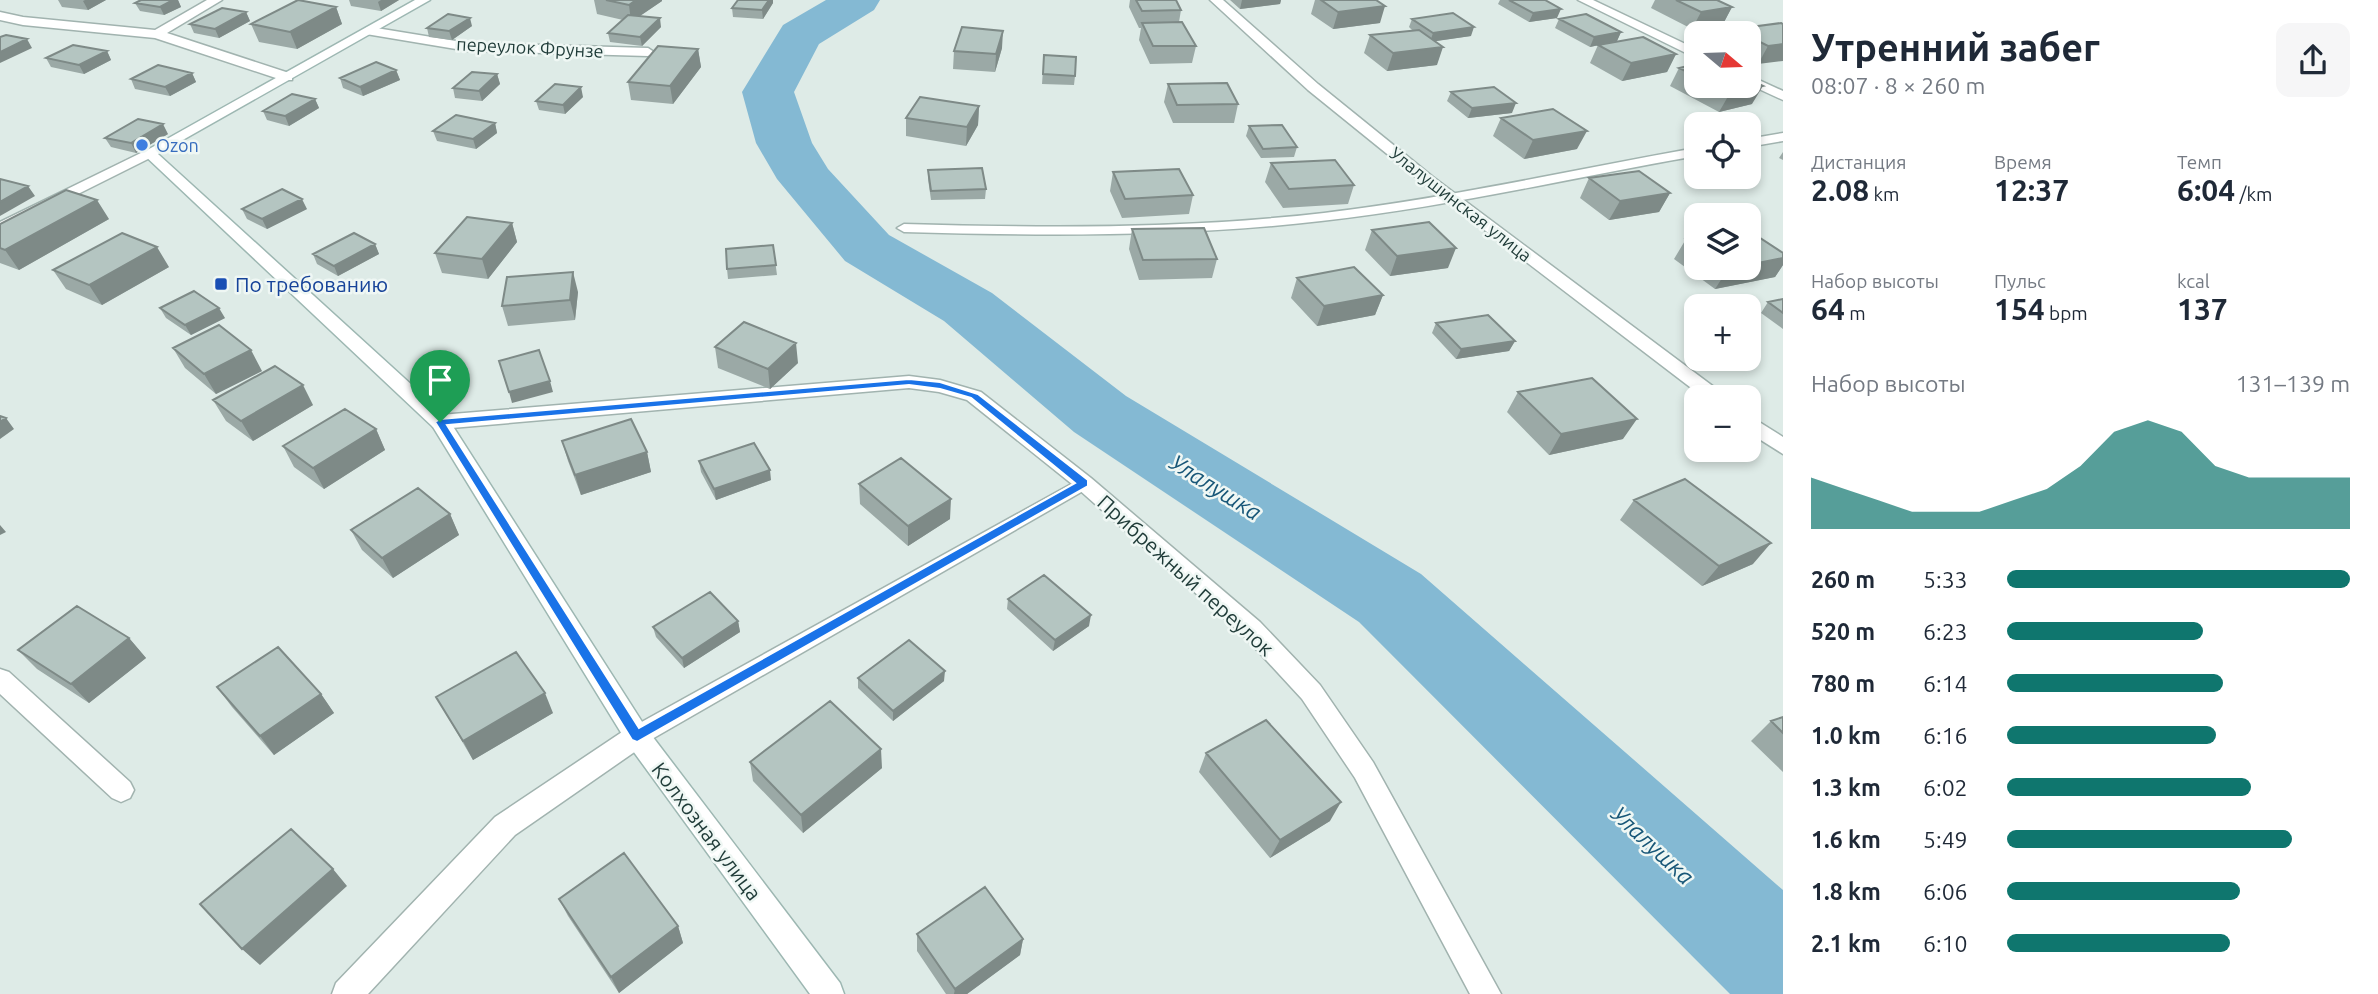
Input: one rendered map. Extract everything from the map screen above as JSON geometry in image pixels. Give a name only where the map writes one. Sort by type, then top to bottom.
[{"type":"street","points":[[157,34],[216,0]]},
{"type":"street","points":[[0,228],[149,153],[424,0]]},
{"type":"street","name":"Улалушинская улица","points":[[1216,0],[1314,87],[1450,197],[1699,385]]},
{"type":"street","points":[[1584,0],[1684,48]]},
{"type":"street","points":[[0,16],[23,21],[157,34],[287,77]]},
{"type":"street","name":"переулок Фрунзе","points":[[370,31],[468,47],[648,52]]},
{"type":"street","points":[[1761,85],[1783,96]]},
{"type":"street","name":"Колхозная улица","points":[[149,153],[440,422],[637,736],[828,994]]},
{"type":"street","name":"Прибрежный переулок","points":[[440,422],[909,382],[940,386],[974,396],[1084,483],[1252,629],[1311,692],[1364,769],[1486,994]]},
{"type":"street","points":[[1761,431],[1783,447]]},
{"type":"street","points":[[0,679],[121,790]]},
{"type":"street","points":[[347,994],[505,826],[637,736]]},
{"type":"lane","points":[[1761,141],[1783,137]]},
{"type":"lane","points":[[904,228],[1038,233],[1174,230],[1321,217],[1450,197],[1684,154]]},
{"type":"lane","points":[[637,736],[1084,483]]},
{"type":"building","points":[[141,0],[173,0],[160,7],[135,3]]},
{"type":"building","points":[[298,0],[336,7],[290,32],[251,24]]},
{"type":"building","points":[[606,0],[636,0],[629,5]]},
{"type":"building","points":[[738,0],[769,0],[762,10],[732,8]]},
{"type":"building","points":[[1136,0],[1176,0],[1181,10],[1142,11]]},
{"type":"building","points":[[1321,0],[1376,0],[1385,6],[1338,12]]},
{"type":"building","points":[[1509,0],[1545,0],[1561,9],[1533,13]]},
{"type":"building","points":[[1676,0],[1717,0],[1732,7],[1701,12]]},
{"type":"building","points":[[222,8],[246,12],[215,29],[190,24]]},
{"type":"building","points":[[1453,13],[1474,27],[1433,33],[1412,19]]},
{"type":"building","points":[[448,14],[470,18],[449,31],[427,28]]},
{"type":"building","points":[[1586,14],[1621,32],[1594,37],[1559,19]]},
{"type":"building","points":[[628,15],[660,18],[640,37],[608,33]]},
{"type":"building","points":[[1182,22],[1196,46],[1153,46],[1142,23]]},
{"type":"building","points":[[1783,24],[1783,44],[1768,46],[1761,42],[1761,26]]},
{"type":"building","points":[[962,27],[1003,31],[996,54],[954,51]]},
{"type":"building","points":[[1419,30],[1443,47],[1393,53],[1370,35]]},
{"type":"building","points":[[6,35],[27,39],[0,52],[0,37]]},
{"type":"building","points":[[1643,37],[1676,54],[1631,63],[1598,45]]},
{"type":"building","points":[[73,45],[107,51],[79,65],[46,58]]},
{"type":"building","points":[[658,46],[698,49],[670,86],[628,82]]},
{"type":"building","points":[[1044,55],[1076,57],[1075,76],[1043,74]]},
{"type":"building","points":[[376,62],[396,70],[360,87],[340,78]]},
{"type":"building","points":[[158,65],[192,73],[165,87],[131,79]]},
{"type":"building","points":[[472,72],[497,74],[479,91],[453,88]]},
{"type":"building","points":[[1227,83],[1238,104],[1177,105],[1168,84]]},
{"type":"building","points":[[555,84],[581,87],[563,105],[536,101]]},
{"type":"building","points":[[1494,87],[1516,103],[1472,108],[1451,92]]},
{"type":"building","points":[[292,94],[315,99],[285,116],[263,111]]},
{"type":"building","points":[[920,97],[979,106],[967,127],[906,118]]},
{"type":"building","points":[[1553,109],[1587,131],[1533,140],[1501,118]]},
{"type":"building","points":[[456,115],[495,123],[473,139],[433,131]]},
{"type":"building","points":[[138,119],[163,124],[131,143],[105,138]]},
{"type":"building","points":[[1282,125],[1297,147],[1263,149],[1249,126]]},
{"type":"building","points":[[1335,160],[1354,185],[1289,189],[1271,163]]},
{"type":"building","points":[[982,168],[986,189],[931,191],[928,170]]},
{"type":"building","points":[[1179,169],[1193,195],[1125,199],[1113,172]]},
{"type":"building","points":[[1639,171],[1670,193],[1620,201],[1589,178]]},
{"type":"building","points":[[0,179],[28,186],[0,202]]},
{"type":"building","points":[[282,189],[302,199],[262,219],[242,209]]},
{"type":"building","points":[[66,190],[97,200],[5,250],[0,248],[0,224]]},
{"type":"building","points":[[467,217],[512,223],[482,259],[435,253]]},
{"type":"building","points":[[1429,222],[1456,248],[1397,256],[1372,230]]},
{"type":"building","points":[[1204,228],[1217,259],[1143,260],[1132,229]]},
{"type":"building","points":[[122,233],[157,247],[89,285],[53,270]]},
{"type":"building","points":[[354,233],[375,244],[334,266],[313,254]]},
{"type":"building","points":[[1761,239],[1783,253],[1783,258],[1761,262]]},
{"type":"building","points":[[773,245],[776,265],[727,269],[726,249]]},
{"type":"building","points":[[1354,267],[1383,295],[1324,306],[1297,278]]},
{"type":"building","points":[[573,272],[570,300],[502,306],[507,277]]},
{"type":"building","points":[[194,291],[219,308],[185,325],[160,308]]},
{"type":"building","points":[[1783,299],[1783,313],[1768,302]]},
{"type":"building","points":[[1488,315],[1515,341],[1461,349],[1436,323]]},
{"type":"building","points":[[744,322],[796,343],[768,369],[715,347]]},
{"type":"building","points":[[219,325],[251,350],[204,374],[173,348]]},
{"type":"building","points":[[539,350],[550,381],[509,392],[499,361]]},
{"type":"building","points":[[275,366],[303,385],[241,421],[213,400]]},
{"type":"building","points":[[1592,378],[1637,419],[1561,434],[1518,392]]},
{"type":"building","points":[[345,409],[376,429],[313,468],[283,446]]},
{"type":"building","points":[[631,419],[647,452],[575,475],[562,441]]},
{"type":"building","points":[[754,443],[770,470],[714,489],[699,461]]},
{"type":"building","points":[[901,458],[951,499],[908,526],[859,484]]},
{"type":"building","points":[[1685,479],[1771,543],[1719,566],[1634,500]]},
{"type":"building","points":[[418,488],[450,514],[382,558],[351,530]]},
{"type":"building","points":[[1044,575],[1091,615],[1055,640],[1008,599]]},
{"type":"building","points":[[710,592],[738,621],[682,658],[653,627]]},
{"type":"building","points":[[77,606],[129,638],[71,684],[18,650]]},
{"type":"building","points":[[909,640],[945,671],[893,711],[858,678]]},
{"type":"building","points":[[278,647],[321,694],[260,736],[217,687]]},
{"type":"building","points":[[516,652],[545,693],[463,741],[436,697]]},
{"type":"building","points":[[830,701],[881,749],[801,815],[750,762]]},
{"type":"building","points":[[1783,717],[1783,733],[1771,721]]},
{"type":"building","points":[[1266,720],[1341,802],[1280,840],[1206,753]]},
{"type":"building","points":[[291,829],[333,869],[242,949],[200,904]]},
{"type":"building","points":[[624,853],[678,926],[611,977],[559,899]]},
{"type":"building","points":[[985,887],[1023,939],[955,989],[917,934]]},
{"type":"waterway","name":"Улалушка","points":[[858,0],[800,35],[768,92],[784,143],[806,179],[867,248],[968,307],[1100,414],[1390,598],[1783,966]]},
{"type":"place","name":"Ozon","points":[[142,145]]},
{"type":"place","name":"По требованию","points":[[221,284]]},
{"type":"route","points":[[909,382],[940,386],[974,396],[1084,483],[637,736],[440,422],[909,382]]}]
